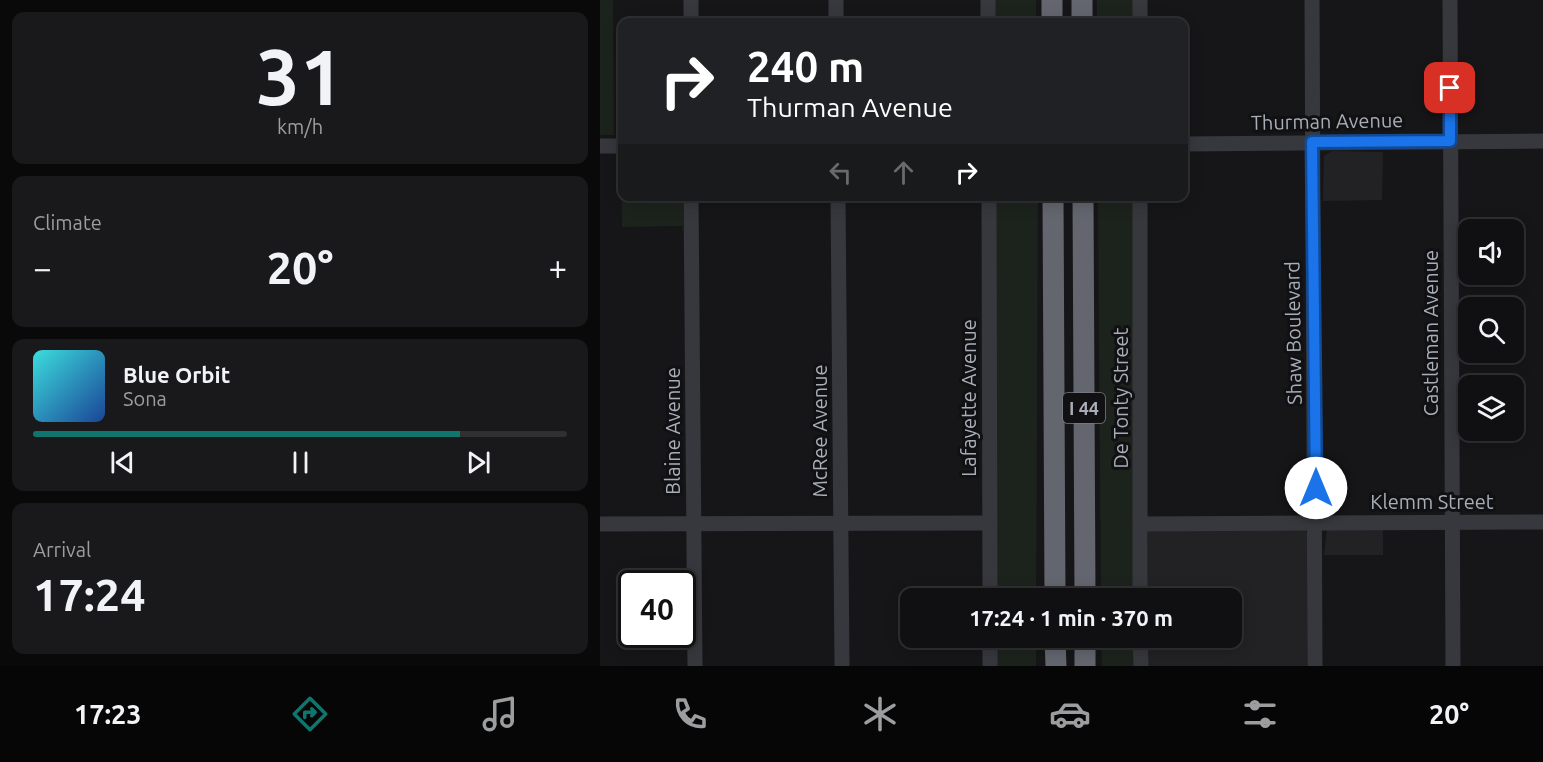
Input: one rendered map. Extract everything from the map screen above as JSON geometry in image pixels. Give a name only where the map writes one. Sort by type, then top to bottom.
[{"type":"highway","points":[[1052,0],[1052,18]]},
{"type":"highway","points":[[1082,0],[1082,18]]},
{"type":"highway","name":"I 44","points":[[1053,201],[1055,588]]},
{"type":"highway","name":"I 44","points":[[1083,201],[1085,588]]},
{"type":"highway","points":[[1055,648],[1056,666]]},
{"type":"highway","points":[[1085,648],[1086,666]]},
{"type":"street","points":[[691,0],[691,18]]},
{"type":"street","points":[[836,0],[836,18]]},
{"type":"street","points":[[988,0],[988,18]]},
{"type":"street","points":[[1140,0],[1140,18]]},
{"type":"street","name":"Shaw Boulevard","points":[[1312,0],[1315,666]]},
{"type":"street","name":"Castleman Avenue","points":[[1450,0],[1453,666]]},
{"type":"street","name":"Thurman Avenue","points":[[1188,144],[1543,141]]},
{"type":"street","points":[[600,146],[618,146]]},
{"type":"street","name":"Blaine Avenue","points":[[691,201],[695,666]]},
{"type":"street","name":"McRee Avenue","points":[[838,201],[842,666]]},
{"type":"street","name":"Lafayette Avenue","points":[[989,201],[990,588]]},
{"type":"street","name":"De Tonty Street","points":[[1140,201],[1140,588]]},
{"type":"street","name":"Klemm Street","points":[[1141,524],[1316,521],[1543,522]]},
{"type":"street","points":[[600,524],[990,523]]},
{"type":"street","points":[[990,648],[990,666]]},
{"type":"street","points":[[1140,648],[1141,666]]},
{"type":"shaded area","points":[[600,0],[613,0],[614,135],[600,135]]},
{"type":"shaded area","points":[[994,0],[1036,0],[1036,18],[994,18]]},
{"type":"shaded area","points":[[1097,0],[1133,0],[1133,18],[1097,18]]},
{"type":"shaded area","points":[[1332,151],[1383,152],[1382,200],[1323,201],[1324,156]]},
{"type":"shaded area","points":[[622,201],[683,201],[683,233],[682,226],[622,227]]},
{"type":"shaded area","points":[[995,201],[1038,201],[1036,588],[996,588]]},
{"type":"shaded area","points":[[1098,201],[1134,201],[1135,588],[1101,588]]},
{"type":"shaded area","points":[[1305,529],[1307,533],[1307,666],[1147,666],[1147,648],[1242,648],[1242,588],[1147,588],[1148,531]]},
{"type":"shaded area","points":[[1327,529],[1383,529],[1383,555],[1324,555]]},
{"type":"shaded area","points":[[997,648],[1036,648],[1036,666],[997,666]]},
{"type":"shaded area","points":[[1101,648],[1135,648],[1135,666],[1102,666]]},
{"type":"route","points":[[1316,488],[1312,142],[1450,141],[1450,88]]}]
